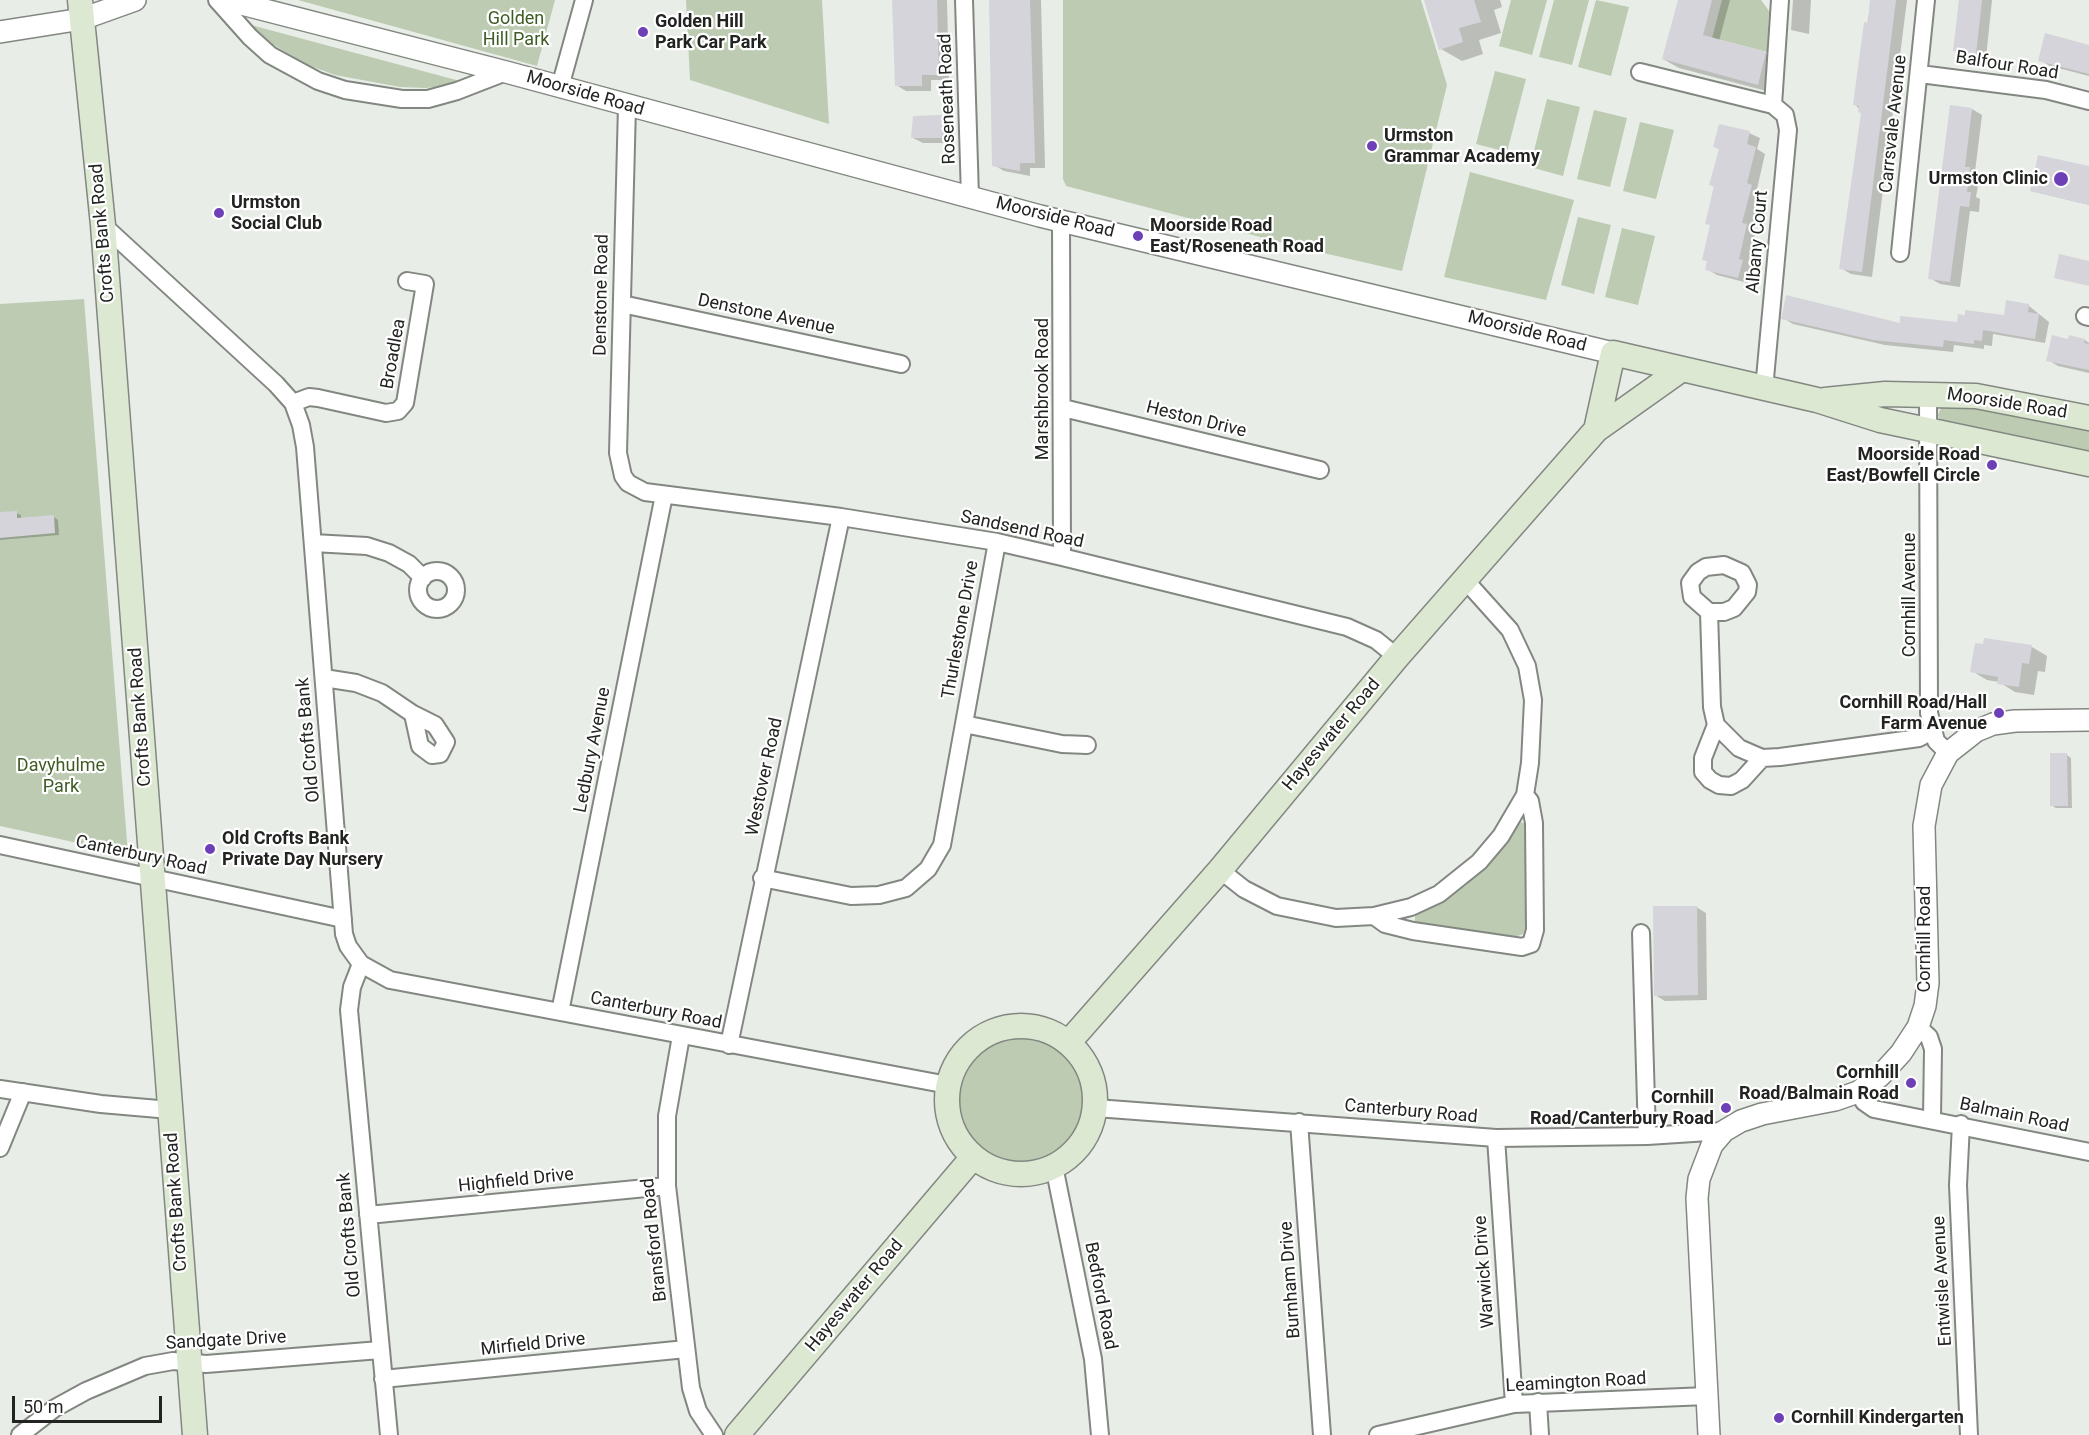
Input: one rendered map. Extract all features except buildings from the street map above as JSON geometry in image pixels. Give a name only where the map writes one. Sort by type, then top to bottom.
[{"type":"main road","name":"Crofts Bank Road","points":[[81,10],[103,225],[195,1435]]},
{"type":"main road","name":"Moorside Road","points":[[1613,353],[1816,400],[1880,420],[2089,464]]},
{"type":"main road","name":"Hayeswater Road","points":[[1596,430],[1613,353]]},
{"type":"main road","name":"Hayeswater Road","points":[[1069,1042],[1220,870],[1397,657],[1596,430],[1682,369]]},
{"type":"main road","name":"Moorside Road","points":[[1816,400],[1928,393],[1976,396],[2089,418]]},
{"type":"main road","points":[[1029,1025],[1050,1031],[1069,1042],[1084,1058],[1094,1082],[1096,1108],[1084,1138],[1074,1152],[1054,1167],[1019,1174],[1001,1172],[973,1157],[961,1143],[952,1126],[947,1108],[948,1085],[957,1062],[970,1045],[987,1033],[1008,1026],[1029,1025]]},
{"type":"main road","name":"Hayeswater Road","points":[[737,1435],[973,1157]]},
{"type":"street","points":[[0,32],[81,10],[135,0]]},
{"type":"street","name":"Moorside Road","points":[[217,0],[250,37],[270,55],[318,81],[345,90],[402,99],[428,99],[457,92],[506,72]]},
{"type":"street","name":"Moorside Road","points":[[226,0],[506,72],[970,197],[1613,353]]},
{"type":"street","points":[[560,87],[584,0]]},
{"type":"street","name":"Roseneath Road","points":[[964,0],[970,197]]},
{"type":"street","points":[[1640,72],[1773,105],[1780,0]]},
{"type":"street","name":"Carrsvale Avenue","points":[[1900,253],[1926,0]]},
{"type":"street","name":"Balfour Road","points":[[1920,74],[2038,89],[2089,101]]},
{"type":"street","name":"Albany Court","points":[[1764,389],[1788,130],[1785,115],[1773,105]]},
{"type":"street","name":"Denstone Road","points":[[627,106],[618,453],[623,476],[628,483]]},
{"type":"street","name":"Marshbrook Road","points":[[1061,220],[1062,557]]},
{"type":"street","name":"Old Crofts Bank","points":[[103,225],[276,384],[293,404],[305,447],[343,920],[348,946],[361,964],[352,987],[349,1010],[388,1435]]},
{"type":"street","name":"Broadlea","points":[[293,404],[309,397],[386,413],[398,411],[405,403],[425,284],[407,281]]},
{"type":"street","name":"Denstone Avenue","points":[[622,304],[901,364]]},
{"type":"street","name":"Cornhill Avenue","points":[[1928,393],[1929,714],[1936,741],[1948,753]]},
{"type":"street","name":"Heston Drive","points":[[1063,408],[1320,470]]},
{"type":"street","name":"Sandsend Road","points":[[628,483],[645,492],[841,518],[997,542],[1347,627],[1376,640],[1397,657]]},
{"type":"street","name":"Ledbury Avenue","points":[[560,1012],[664,495]]},
{"type":"street","name":"Westover Road","points":[[729,1045],[762,878],[841,518]]},
{"type":"street","name":"Thurlestone Drive","points":[[762,878],[851,896],[879,895],[906,888],[928,869],[942,845],[997,542]]},
{"type":"street","points":[[313,543],[367,546],[389,552],[409,564],[423,578]]},
{"type":"street","points":[[1220,870],[1244,889],[1277,906],[1336,918],[1374,916],[1412,907],[1457,882],[1479,862],[1501,836],[1525,795],[1533,717],[1527,666],[1510,630],[1466,581]]},
{"type":"street","points":[[1709,612],[1712,707],[1716,725],[1739,748],[1762,758],[1919,738],[1932,731]]},
{"type":"street","points":[[324,678],[356,683],[382,693],[413,714]]},
{"type":"street","name":"Cornhill Road","points":[[1724,1131],[1762,1114],[1835,1100],[1858,1092],[1880,1076],[1901,1053],[1918,1027],[1925,1006],[1928,982],[1924,826],[1931,785],[1948,753],[1976,731],[1993,724],[2015,721],[2089,720]]},
{"type":"street","name":"Thurlestone Drive","points":[[964,724],[1062,744],[1087,745]]},
{"type":"street","points":[[1716,725],[1703,758],[1703,772],[1710,780],[1731,786],[1742,780],[1762,758]]},
{"type":"street","points":[[1374,916],[1385,924],[1413,931],[1522,947],[1531,944],[1535,930],[1534,823],[1530,801],[1525,795]]},
{"type":"street","name":"Canterbury Road","points":[[0,845],[343,920]]},
{"type":"street","points":[[1641,933],[1647,1136]]},
{"type":"street","name":"Canterbury Road","points":[[361,964],[390,980],[948,1085]]},
{"type":"street","name":"Balmain Road","points":[[1918,1027],[1929,1037],[1934,1048],[1932,1118]]},
{"type":"street","name":"Bransford Road","points":[[681,1036],[667,1116],[668,1186],[691,1389],[698,1411],[714,1435]]},
{"type":"street","points":[[0,1089],[101,1104],[170,1110]]},
{"type":"street","points":[[0,1148],[23,1092]]},
{"type":"street","name":"Balmain Road","points":[[1858,1092],[1864,1102],[1874,1109],[1932,1118],[1960,1129],[2089,1152]]},
{"type":"street","name":"Canterbury Road","points":[[1096,1108],[1496,1138],[1647,1136],[1724,1131]]},
{"type":"street","name":"Burnham Drive","points":[[1299,1122],[1322,1435]]},
{"type":"street","name":"Entwisle Avenue","points":[[1960,1129],[1958,1185],[1969,1435]]},
{"type":"street","points":[[1709,1435],[1698,1198],[1699,1179],[1704,1162],[1712,1145],[1724,1131]]},
{"type":"street","name":"Warwick Drive","points":[[1496,1138],[1514,1404]]},
{"type":"street","name":"Bedford Road","points":[[1054,1167],[1091,1349],[1100,1435]]},
{"type":"street","name":"Highfield Drive","points":[[368,1215],[668,1186]]},
{"type":"street","name":"Mirfield Drive","points":[[383,1379],[686,1349]]},
{"type":"street","name":"Sandgate Drive","points":[[20,1435],[55,1408],[115,1377],[145,1366],[173,1361],[206,1364],[380,1350]]},
{"type":"street","name":"Leamington Road","points":[[1378,1435],[1514,1404],[1707,1396]]},
{"type":"street","points":[[1538,1402],[1540,1435]]},
{"type":"green space","name":"Golden Hill Park","points":[[298,0],[555,0],[537,66]]},
{"type":"green space","points":[[686,0],[822,0],[829,124],[690,80]]},
{"type":"green space","points":[[1063,0],[1421,0],[1447,85],[1402,271],[1306,249],[1066,186],[1063,179]]},
{"type":"green space","points":[[1511,0],[1547,0],[1532,55],[1499,46]]},
{"type":"green space","points":[[1554,0],[1589,0],[1572,65],[1539,57]]},
{"type":"green space","points":[[1596,0],[1629,7],[1611,76],[1578,67]]},
{"type":"green space","points":[[1722,0],[1761,0],[1769,11],[1767,52],[1721,40],[1711,42]]},
{"type":"green space","points":[[251,25],[460,81],[458,84],[426,88],[400,87],[335,75],[308,65],[274,45]]},
{"type":"green space","points":[[1495,71],[1526,79],[1507,152],[1476,144]]},
{"type":"green space","points":[[1547,99],[1580,107],[1563,176],[1530,167]]},
{"type":"green space","points":[[1594,110],[1627,118],[1610,187],[1577,179]]},
{"type":"green space","points":[[1640,122],[1674,130],[1656,199],[1623,191]]},
{"type":"green space","points":[[1470,172],[1574,200],[1546,300],[1444,277]]},
{"type":"green space","points":[[1578,217],[1611,225],[1594,294],[1561,285]]},
{"type":"green space","points":[[1622,228],[1655,236],[1638,305],[1605,297]]},
{"type":"green space","name":"Davyhulme Park","points":[[84,299],[128,854],[0,826],[0,304]]},
{"type":"green space","points":[[1962,405],[2089,428],[2089,453],[1941,423],[1938,415],[1941,408]]},
{"type":"green space","points":[[1520,822],[1526,824],[1528,923],[1523,934],[1512,938],[1415,922],[1415,913],[1444,900],[1465,886],[1487,866]]},
{"type":"green space","points":[[1021,1036],[1045,1041],[1066,1054],[1079,1075],[1084,1099],[1079,1123],[1066,1144],[1045,1157],[1021,1162],[997,1157],[976,1144],[963,1123],[958,1099],[963,1075],[976,1054],[997,1041]]},
{"type":"place","name":"Golden Hill Park Car Park","points":[[643,32]]},
{"type":"place","name":"Urmston Grammar Academy","points":[[1372,146]]},
{"type":"place","name":"Urmston Clinic","points":[[2061,179]]},
{"type":"place","name":"Urmston Social Club","points":[[219,213]]},
{"type":"place","name":"Moorside Road East/Roseneath Road","points":[[1138,236]]},
{"type":"place","name":"Moorside Road East/Bowfell Circle","points":[[1992,465]]},
{"type":"place","name":"Cornhill Road/Hall Farm Avenue","points":[[1999,713]]},
{"type":"place","name":"Old Crofts Bank Private Day Nursery","points":[[210,849]]},
{"type":"place","name":"Cornhill Road/Balmain Road","points":[[1911,1083]]},
{"type":"place","name":"Cornhill Road/Canterbury Road","points":[[1726,1108]]},
{"type":"place","name":"Cornhill Kindergarten","points":[[1779,1418]]}]
